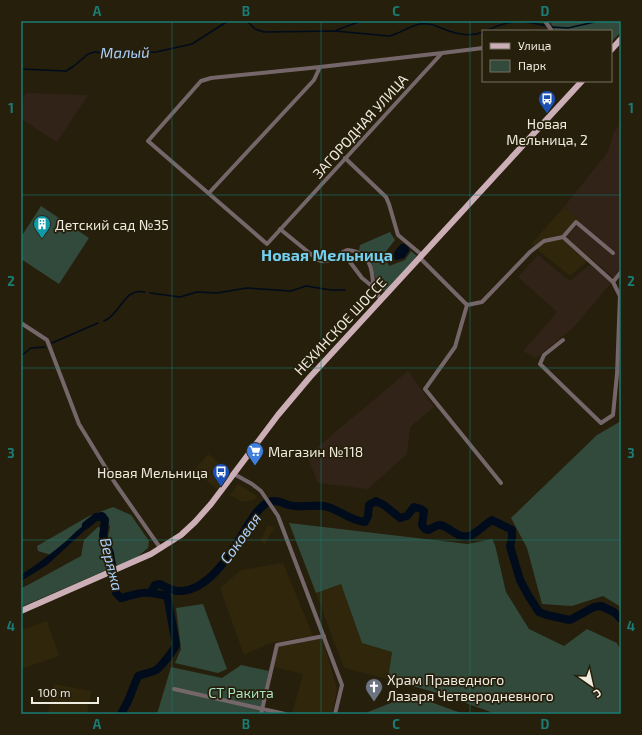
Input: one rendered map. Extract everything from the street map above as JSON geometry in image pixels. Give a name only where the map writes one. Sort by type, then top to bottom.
[{"type":"main road","points":[[612,49],[621,39]]},
{"type":"main road","name":"НЕХИНСКОЕ ШОССЕ","points":[[21,611],[161,549],[175,540],[195,522],[234,474],[292,397],[581,82]]},
{"type":"street","points":[[545,21],[551,30]]},
{"type":"street","points":[[320,67],[314,80],[209,194],[148,141],[201,81],[211,78],[482,48]]},
{"type":"street","name":"ЗАГОРОДНАЯ УЛИЦА","points":[[209,194],[267,244],[442,53]]},
{"type":"street","points":[[345,158],[386,197],[398,235],[421,256],[467,305]]},
{"type":"street","points":[[467,305],[482,302],[530,252],[544,241],[563,238],[576,222],[613,253]]},
{"type":"street","points":[[280,229],[322,262],[328,262],[342,252],[348,250],[357,251],[369,262],[372,271],[373,287]]},
{"type":"street","points":[[563,238],[613,282],[621,298],[613,415],[601,423],[540,364],[544,355],[563,340]]},
{"type":"street","points":[[348,250],[350,262],[362,278],[373,287],[381,300]]},
{"type":"street","points":[[613,282],[621,272]]},
{"type":"street","points":[[467,305],[455,346],[425,389],[501,483]]},
{"type":"street","points":[[21,323],[47,340],[79,424],[115,483],[161,549]]},
{"type":"street","points":[[234,474],[252,484],[261,492],[278,516],[342,685],[336,714]]},
{"type":"street","points":[[261,714],[277,646],[324,636]]},
{"type":"street","points":[[174,689],[285,714]]},
{"type":"shaded area","points":[[26,93],[88,95],[57,142],[21,119],[21,100]]},
{"type":"shaded area","points":[[621,123],[621,268],[614,278],[567,237],[581,220],[564,207],[607,153],[614,132]]},
{"type":"shaded area","points":[[564,207],[581,220],[567,237],[591,258],[570,276],[531,244]]},
{"type":"shaded area","points":[[538,255],[570,281],[590,265],[611,283],[573,328],[536,358],[523,351],[557,312],[518,277]]},
{"type":"shaded area","points":[[408,371],[434,407],[410,427],[407,454],[368,489],[318,483],[307,456]]},
{"type":"shaded area","points":[[208,454],[231,472],[217,489],[194,471]]},
{"type":"shaded area","points":[[238,484],[257,496],[254,500],[242,502],[230,495]]},
{"type":"shaded area","points":[[268,525],[274,528],[265,544],[260,541]]},
{"type":"shaded area","points":[[283,563],[313,636],[271,643],[244,655],[220,588],[241,570]]},
{"type":"shaded area","points":[[341,584],[362,643],[392,652],[388,679],[344,668],[316,593]]},
{"type":"shaded area","points":[[47,621],[59,656],[21,669],[21,630]]},
{"type":"shaded area","points":[[322,638],[337,689],[332,714],[292,714],[303,674],[274,667],[278,647]]},
{"type":"shaded area","points":[[54,684],[91,691],[87,714],[48,714]]},
{"type":"green space","points":[[554,21],[621,21],[621,32],[612,41],[612,30],[554,30],[551,23]]},
{"type":"green space","points":[[41,206],[89,238],[59,284],[21,259],[21,237]]},
{"type":"green space","points":[[390,232],[395,240],[384,254],[389,266],[405,260],[411,251],[417,256],[387,290],[383,291],[377,285],[371,260],[359,250],[360,245]]},
{"type":"green space","points":[[621,421],[621,607],[603,596],[572,606],[542,604],[527,548],[511,518],[597,435]]},
{"type":"green space","points":[[113,507],[131,515],[149,541],[148,548],[135,559],[117,566],[107,542],[110,527],[106,518],[94,520],[51,555],[38,551],[37,546],[89,516]]},
{"type":"green space","points":[[289,523],[468,544],[492,539],[495,545],[506,592],[529,629],[564,646],[587,629],[617,643],[621,651],[621,714],[496,714],[444,695],[388,679],[392,652],[362,643],[341,584],[316,593]]},
{"type":"green space","points":[[98,527],[101,528],[99,544],[109,569],[21,607],[21,588],[81,556],[84,540]]},
{"type":"green space","points":[[203,604],[227,669],[218,673],[175,663],[181,649],[176,608]]},
{"type":"green space","name":"СТ Ракита","points":[[241,665],[269,671],[260,710],[274,714],[157,714],[171,667],[222,678]]},
{"type":"green space","points":[[411,695],[464,714],[363,714]]},
{"type":"water","points":[[401,244],[405,244],[409,248],[409,251],[404,258],[395,260],[394,254]]},
{"type":"water","points":[[99,517],[105,522],[103,536],[113,563],[109,565],[100,539],[102,523],[101,521],[95,521],[47,565],[21,581],[21,575],[54,551],[89,521]]},
{"type":"waterway","name":"Малый","points":[[21,69],[66,71],[88,54],[95,52],[108,54],[156,52],[192,44],[228,21]]},
{"type":"waterway","name":"Малый","points":[[247,21],[255,29],[264,32],[335,31],[389,36],[413,26],[423,24],[432,25],[460,34],[479,34],[482,32]]},
{"type":"waterway","points":[[337,30],[361,21]]},
{"type":"waterway","name":"Малый","points":[[552,27],[568,28],[599,21]]},
{"type":"waterway","name":"Малый","points":[[488,30],[503,24],[516,22],[548,26]]},
{"type":"waterway","points":[[150,293],[180,297],[197,292],[217,293],[247,288],[291,291],[306,286],[331,290],[345,290]]},
{"type":"waterway","points":[[104,321],[114,313],[127,297],[138,292],[145,292]]},
{"type":"waterway","points":[[52,343],[98,323]]},
{"type":"waterway","points":[[21,356],[31,348],[45,347]]},
{"type":"waterway","name":"Соковая","points":[[151,592],[155,585],[160,584],[177,591],[188,590],[207,580],[223,563],[257,512],[261,507],[269,502],[276,501],[292,506],[324,506],[355,520],[365,522],[368,516],[369,505],[376,501],[384,505],[400,518],[407,516],[414,507],[421,509],[424,511],[422,525],[425,529],[429,530],[440,525],[461,536],[469,536],[474,534],[492,520],[512,530],[510,546],[520,580],[539,612],[570,620],[594,607],[601,606],[614,612],[621,619]]},
{"type":"waterway","name":"Веряжа","points":[[86,525],[96,517],[102,516],[105,520],[103,536],[110,553],[116,593],[121,598],[139,593],[154,593],[167,596],[168,600],[176,645],[173,651],[156,670],[138,676],[121,714]]},
{"type":"place","name":"Новая Мельница, 2","points":[[547,114]]},
{"type":"place","name":"Детский сад №35","points":[[42,239]]},
{"type":"place","name":"Магазин №118","points":[[255,466]]},
{"type":"place","name":"Новая Мельница","points":[[221,487]]},
{"type":"place","name":"Храм Праведного Лазаря Четверодневного","points":[[374,702]]},
{"type":"district","name":"Новая Мельница","points":[[327,254]]}]
